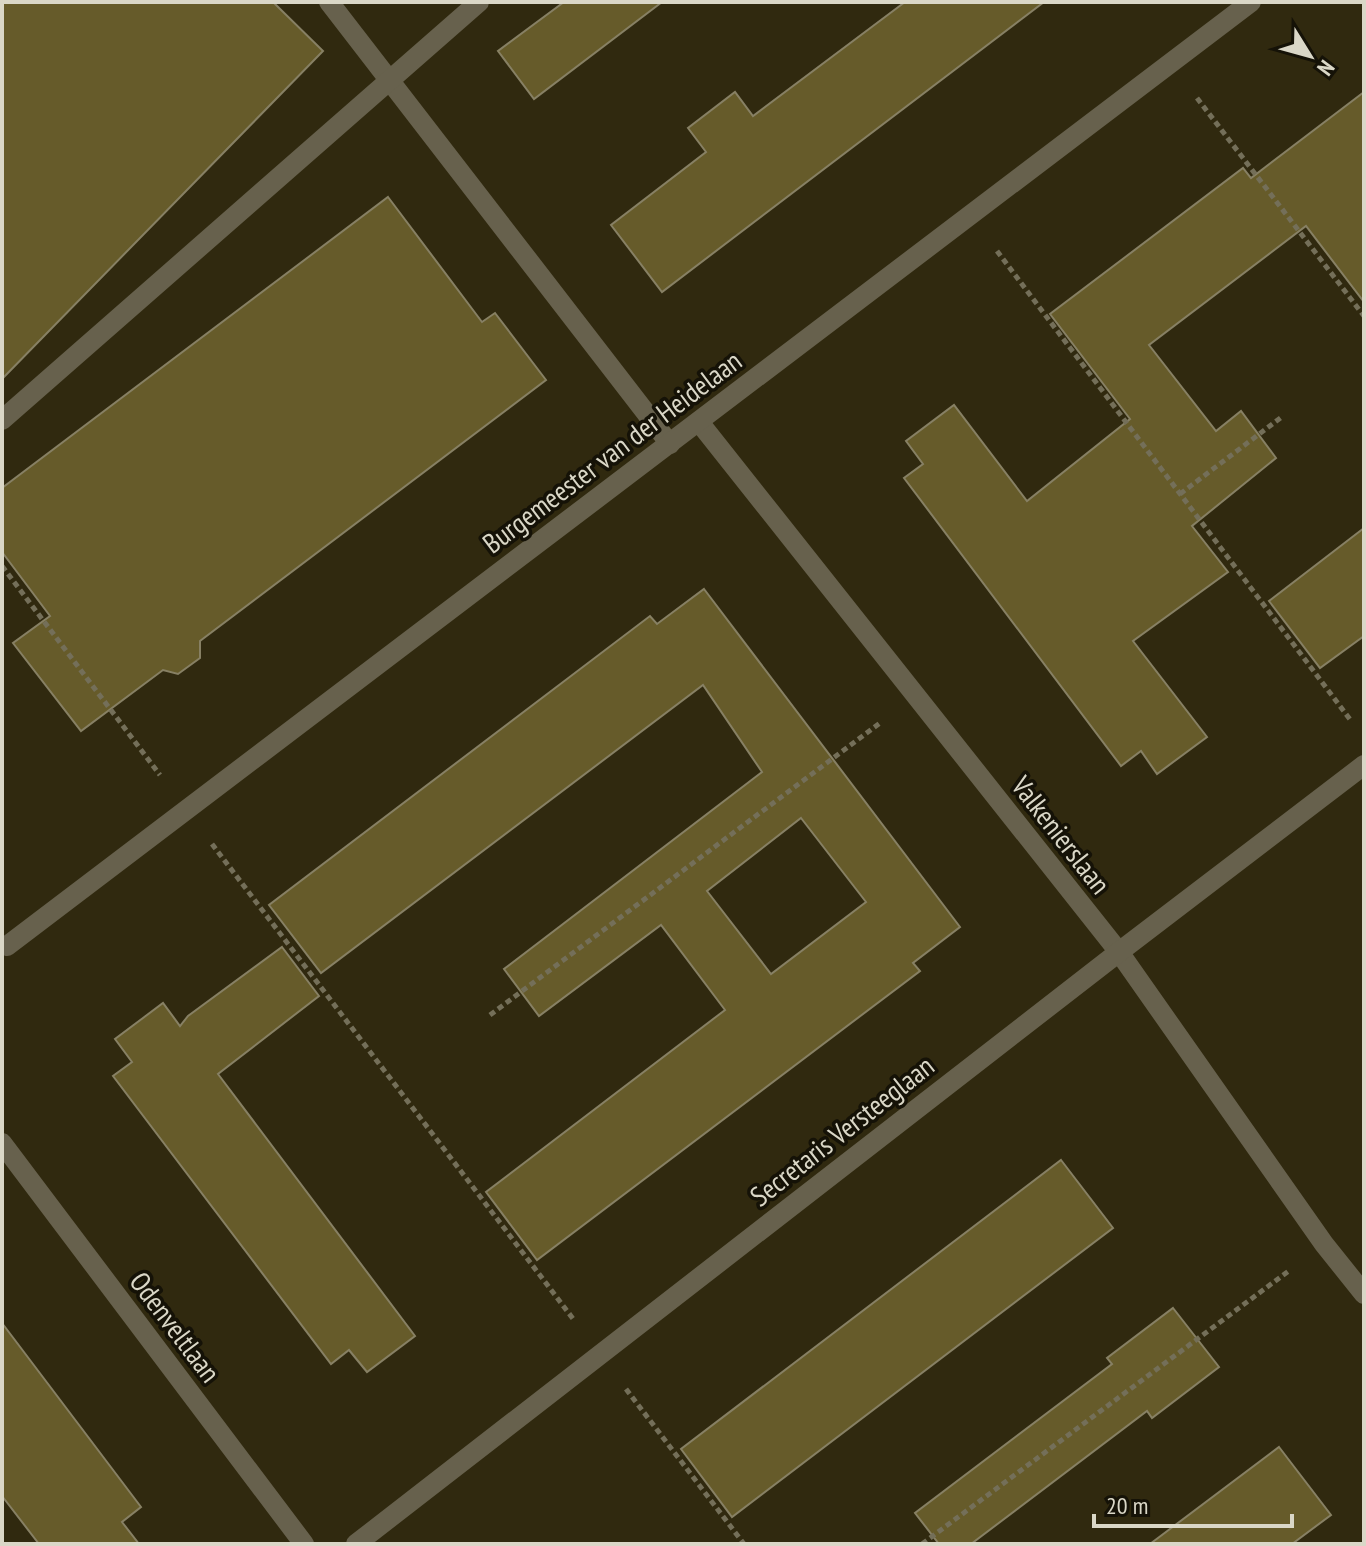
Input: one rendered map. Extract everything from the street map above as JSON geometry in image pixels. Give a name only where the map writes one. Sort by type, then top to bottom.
[{"type":"street","points":[[329,2],[670,444]]},
{"type":"street","points":[[2,420],[479,2]]},
{"type":"street","name":"Burgemeester van der Heidelaan","points":[[7,946],[1251,2]]},
{"type":"street","name":"Valkenierslaan","points":[[699,422],[1119,952],[1324,1244],[1364,1294]]},
{"type":"street","name":"Secretaris Versteeglaan","points":[[356,1544],[1364,765]]},
{"type":"street","name":"Odenveltlaan","points":[[2,1143],[304,1544]]},
{"type":"path","points":[[1170,63],[1364,316]]},
{"type":"path","points":[[970,215],[1355,726]]},
{"type":"path","points":[[1180,494],[1283,416]]},
{"type":"path","points":[[2,566],[744,1544]]},
{"type":"path","points":[[490,1015],[916,697]]},
{"type":"path","points":[[922,1544],[1324,1244]]},
{"type":"building","points":[[2,2],[273,2],[323,51],[2,379]]},
{"type":"building","points":[[564,2],[662,2],[534,99],[498,51]]},
{"type":"building","points":[[905,2],[1044,2],[662,292],[611,225],[706,152],[688,128],[735,92],[753,116]]},
{"type":"building","points":[[1364,92],[1364,302],[1306,226],[1149,345],[1216,431],[1241,411],[1276,458],[1192,526],[1228,572],[1133,641],[1207,737],[1157,774],[1141,751],[1121,766],[904,478],[923,464],[906,441],[954,405],[1027,501],[1130,419],[1050,314],[1243,168],[1251,178]]},
{"type":"building","points":[[388,197],[482,322],[495,313],[546,380],[200,641],[200,658],[178,674],[163,670],[81,731],[13,643],[50,616],[2,552],[2,488]]},
{"type":"building","points":[[1364,528],[1364,636],[1320,668],[1269,601]]},
{"type":"building","points":[[704,589],[960,927],[913,963],[920,971],[537,1260],[486,1192],[725,1010],[661,925],[539,1016],[504,969],[762,772],[703,685],[321,973],[269,905],[650,616],[657,624]],"holes":[[[801,818],[866,902],[771,974],[707,891]]]},
{"type":"building","points":[[282,947],[319,996],[218,1074],[415,1336],[367,1372],[349,1350],[331,1364],[113,1076],[132,1062],[115,1039],[163,1003],[180,1026],[188,1016]]},
{"type":"building","points":[[1061,1160],[1113,1228],[732,1517],[681,1449]]},
{"type":"building","points":[[1173,1308],[1219,1367],[1152,1418],[1147,1411],[971,1544],[939,1544],[915,1513],[1112,1364],[1107,1358]]},
{"type":"building","points":[[2,1323],[141,1507],[122,1522],[139,1544],[39,1544],[2,1496]]},
{"type":"building","points":[[1279,1447],[1331,1515],[1292,1544],[1150,1544]]}]
